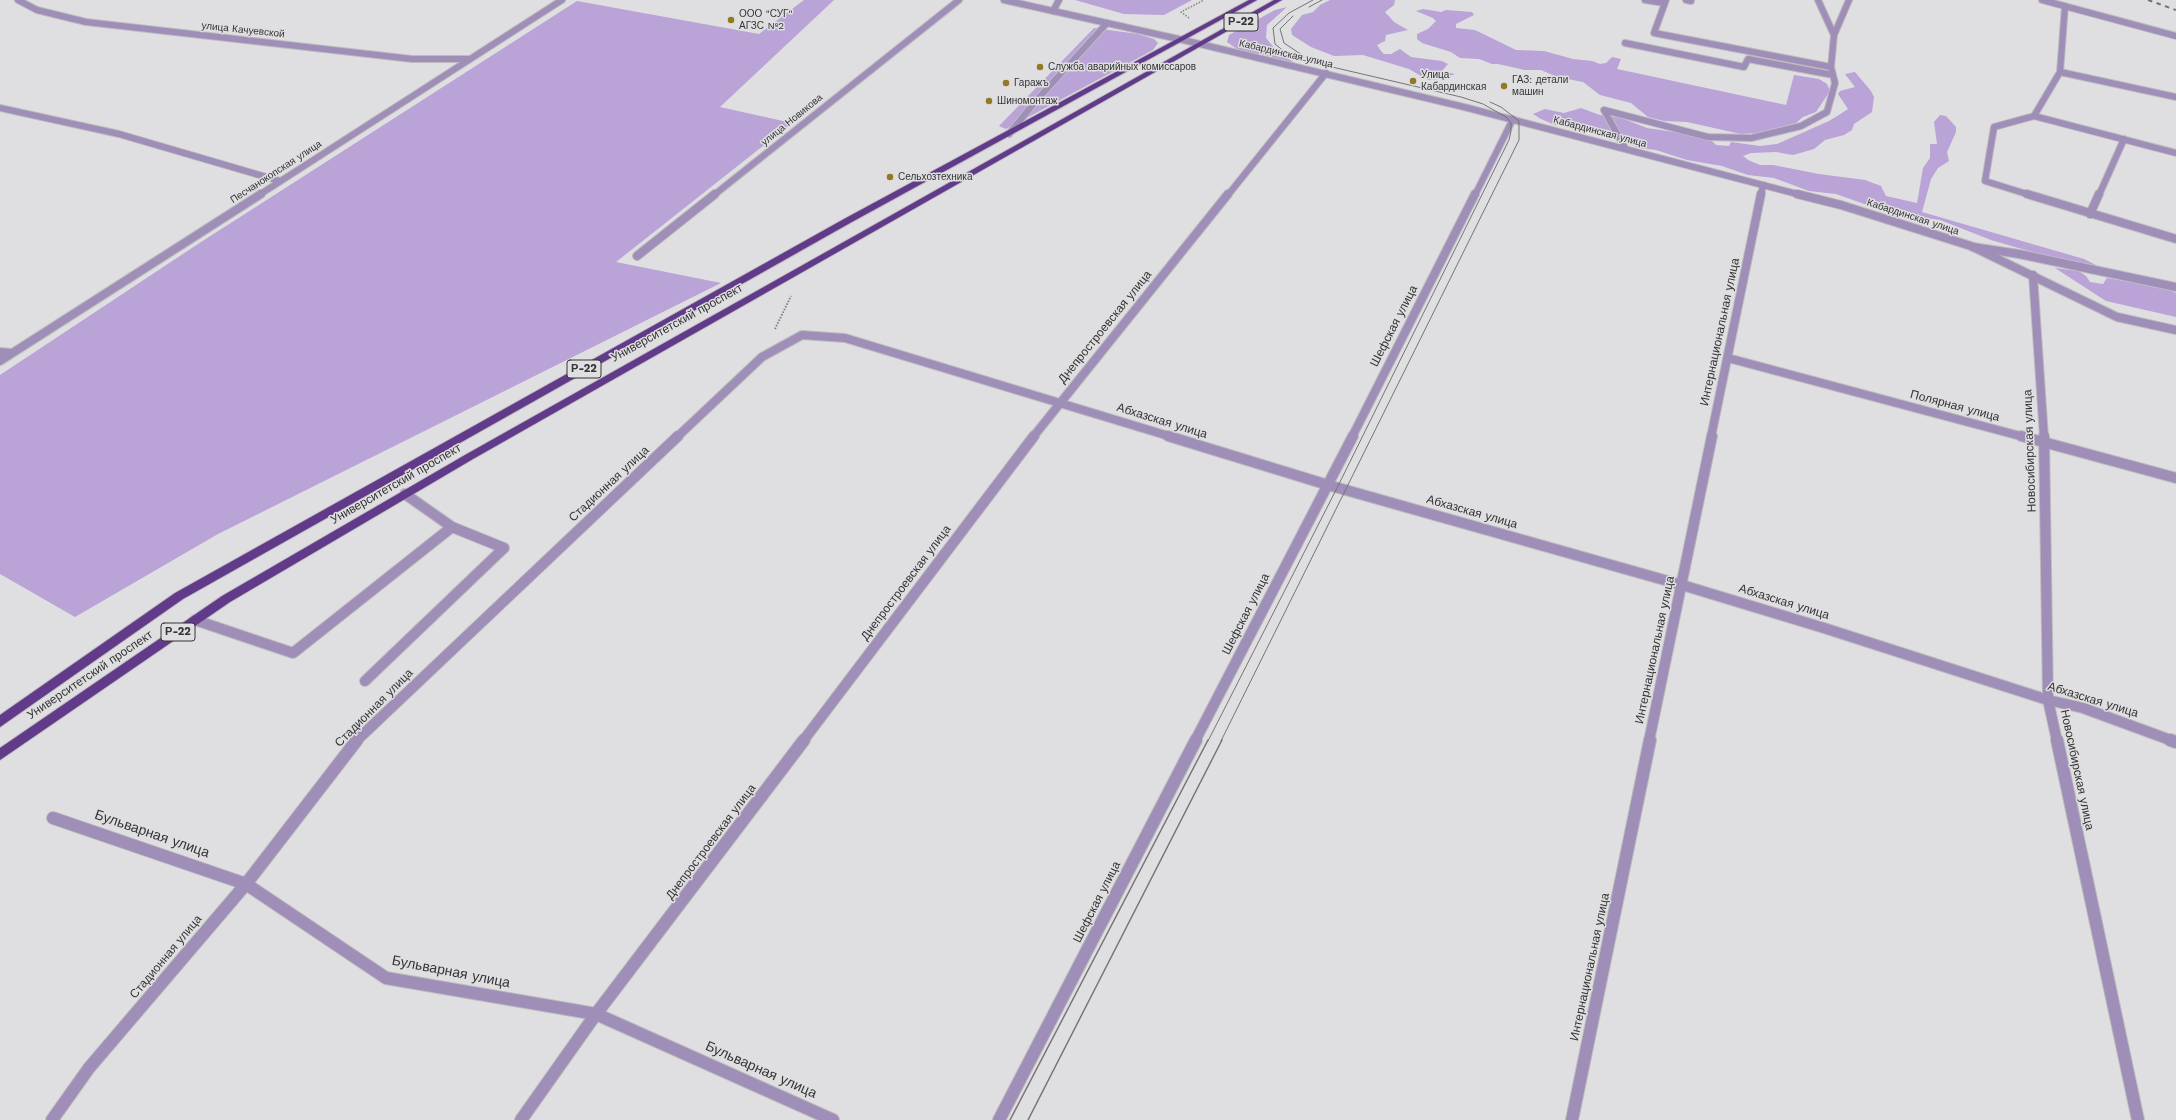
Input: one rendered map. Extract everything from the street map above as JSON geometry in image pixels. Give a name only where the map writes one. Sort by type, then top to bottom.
[{"type":"highway","name":"Университетский проспект","points":[[0,722],[179,596],[847,221],[1183,40],[1254,0]]},
{"type":"highway","name":"Университетский проспект","points":[[0,755],[226,599],[405,494],[1202,45],[1279,0]]},
{"type":"street","name":"улица Качуевской","points":[[18,0],[37,10],[86,22],[412,59],[469,59]]},
{"type":"street","name":"Песчанокопская улица","points":[[0,361],[562,0]]},
{"type":"street","name":"улица Новикова","points":[[637,256],[959,0]]},
{"type":"street","name":"Кабардинская улица","points":[[1004,0],[1326,73],[1513,119],[1841,205],[1971,246],[2117,316],[2176,330]]},
{"type":"street","points":[[1053,11],[1059,0]]},
{"type":"street","points":[[1645,0],[1665,2],[1654,34],[1831,67]]},
{"type":"street","points":[[1818,0],[1834,35]]},
{"type":"street","points":[[1625,148],[1604,110],[1708,137],[1751,138],[1801,126],[1827,112],[1835,83],[1831,67],[1834,35],[1849,0]]},
{"type":"street","points":[[2042,0],[2176,36]]},
{"type":"street","points":[[2034,116],[2060,72],[2065,6]]},
{"type":"street","points":[[1009,134],[1035,102],[1107,23]]},
{"type":"street","points":[[1625,43],[1744,67],[1748,59],[1833,75]]},
{"type":"street","points":[[2060,72],[2176,98]]},
{"type":"street","name":"Днепростроевская улица","points":[[521,1120],[596,1014],[1059,403],[1326,73]]},
{"type":"street","points":[[0,108],[120,134],[280,181]]},
{"type":"street","points":[[2176,153],[2034,116],[1994,127],[1985,181],[2176,239]]},
{"type":"street","name":"Шефская улица","points":[[999,1120],[1328,485],[1513,119]]},
{"type":"street","points":[[2090,214],[2124,139]]},
{"type":"street","name":"Интернациональная улица","points":[[1572,1120],[1763,185]]},
{"type":"street","points":[[1971,246],[2019,254],[2176,287]]},
{"type":"street","name":"Новосибирская улица","points":[[2033,275],[2044,443],[2048,700],[2138,1120]]},
{"type":"street","name":"Абхазская улица","points":[[762,356],[802,335],[845,338],[1328,485],[1682,585],[1824,628],[2048,700],[2083,708],[2176,742]]},
{"type":"street","points":[[0,352],[11,353]]},
{"type":"street","name":"Стадионная улица","points":[[52,1120],[89,1068],[246,884],[352,745],[762,356]]},
{"type":"street","name":"Полярная улица","points":[[1728,358],[2176,478]]},
{"type":"street","points":[[365,681],[504,548],[452,527],[405,494]]},
{"type":"street","points":[[195,620],[292,653],[452,527]]},
{"type":"street","name":"Бульварная улица","points":[[53,818],[246,884],[386,978],[596,1014],[833,1120]]},
{"type":"path","points":[[762,356],[804,268]]},
{"type":"shaded area","points":[[804,0],[834,0],[720,107],[792,123],[616,262],[721,283],[218,534],[75,617],[0,574],[0,375],[198,244],[577,1],[759,34]]},
{"type":"shaded area","points":[[1075,0],[1192,0],[1164,15],[1124,14]]},
{"type":"shaded area","points":[[1330,0],[1395,0],[1394,5],[1385,12],[1394,22],[1408,30],[1386,35],[1385,41],[1377,45],[1381,51],[1384,54],[1391,54],[1400,49],[1411,57],[1442,61],[1448,64],[1442,71],[1455,74],[1440,79],[1428,80],[1409,69],[1363,55],[1334,56],[1311,47],[1292,35],[1291,29],[1302,15],[1313,12],[1320,5]]},
{"type":"shaded area","points":[[1287,7],[1267,25],[1266,38],[1276,50],[1296,64],[1237,49],[1227,42],[1229,35],[1275,10]]},
{"type":"shaded area","points":[[1423,9],[1441,12],[1446,10],[1472,12],[1474,15],[1456,24],[1456,28],[1475,30],[1516,50],[1544,51],[1573,59],[1592,61],[1600,64],[1606,63],[1612,57],[1621,59],[1617,69],[1786,105],[1794,75],[1819,79],[1827,84],[1830,91],[1816,112],[1803,117],[1796,123],[1757,133],[1741,134],[1687,122],[1664,121],[1648,117],[1631,103],[1600,95],[1583,82],[1557,77],[1541,70],[1525,70],[1492,64],[1479,59],[1460,58],[1451,52],[1422,43],[1417,39],[1417,34],[1428,29],[1436,21],[1433,18],[1416,11]]},
{"type":"shaded area","points":[[1094,28],[1138,34],[1154,39],[1158,43],[1153,50],[1006,129],[999,126]]},
{"type":"shaded area","points":[[1855,72],[1871,91],[1874,97],[1872,112],[1854,124],[1852,130],[1844,135],[1825,140],[1814,149],[1793,155],[1776,152],[1751,153],[1743,156],[1760,165],[1773,165],[1819,174],[1865,180],[1881,186],[1886,196],[1917,203],[1923,168],[1930,158],[1930,144],[1937,144],[1934,122],[1940,115],[1946,116],[1956,127],[1956,132],[1947,152],[1949,161],[1938,168],[1931,179],[1922,212],[2084,259],[2096,265],[2090,267],[2063,261],[1991,240],[1940,220],[1911,216],[1881,206],[1867,205],[1836,194],[1809,191],[1774,178],[1748,175],[1722,166],[1687,160],[1656,150],[1639,148],[1618,139],[1608,138],[1589,132],[1576,125],[1555,125],[1533,114],[1545,109],[1564,113],[1581,108],[1600,115],[1619,117],[1647,128],[1708,137],[1716,145],[1729,146],[1731,142],[1760,146],[1777,144],[1829,121],[1848,109],[1838,94],[1840,91],[1855,87],[1845,74]]},
{"type":"shaded area","points":[[2055,268],[2079,271],[2086,276],[2090,282],[2103,284],[2107,278],[2166,288],[2176,293],[2176,317],[2106,301]]},
{"type":"tram line","points":[[1208,741],[1337,488],[1509,140],[1511,131],[1511,123],[1506,117],[1483,104],[1461,97],[1302,60],[1286,53],[1275,44],[1273,28],[1289,13],[1313,0]]},
{"type":"tram line","points":[[1309,7],[1322,0]]},
{"type":"tram line","points":[[1293,16],[1280,29],[1284,43],[1302,55]]},
{"type":"tram line","points":[[1221,741],[1519,140],[1519,121],[1501,107],[1490,102]]},
{"type":"tram line","points":[[1010,1120],[1208,740]]},
{"type":"tram line","points":[[1028,1120],[1222,740]]},
{"type":"railway","points":[[2148,0],[2176,10]]},
{"type":"place","name":"ООО \"СУГ\" АГЗС №2","points":[[731,20]]},
{"type":"place","name":"Служба аварийных комиссаров","points":[[1040,67]]},
{"type":"place","name":"Улица Кабардинская","points":[[1413,81]]},
{"type":"place","name":"Гаражъ","points":[[1006,83]]},
{"type":"place","name":"ГАЗ: детали машин","points":[[1504,86]]},
{"type":"place","name":"Шиномонтаж","points":[[989,101]]},
{"type":"place","name":"Сельхозтехника","points":[[890,177]]}]
